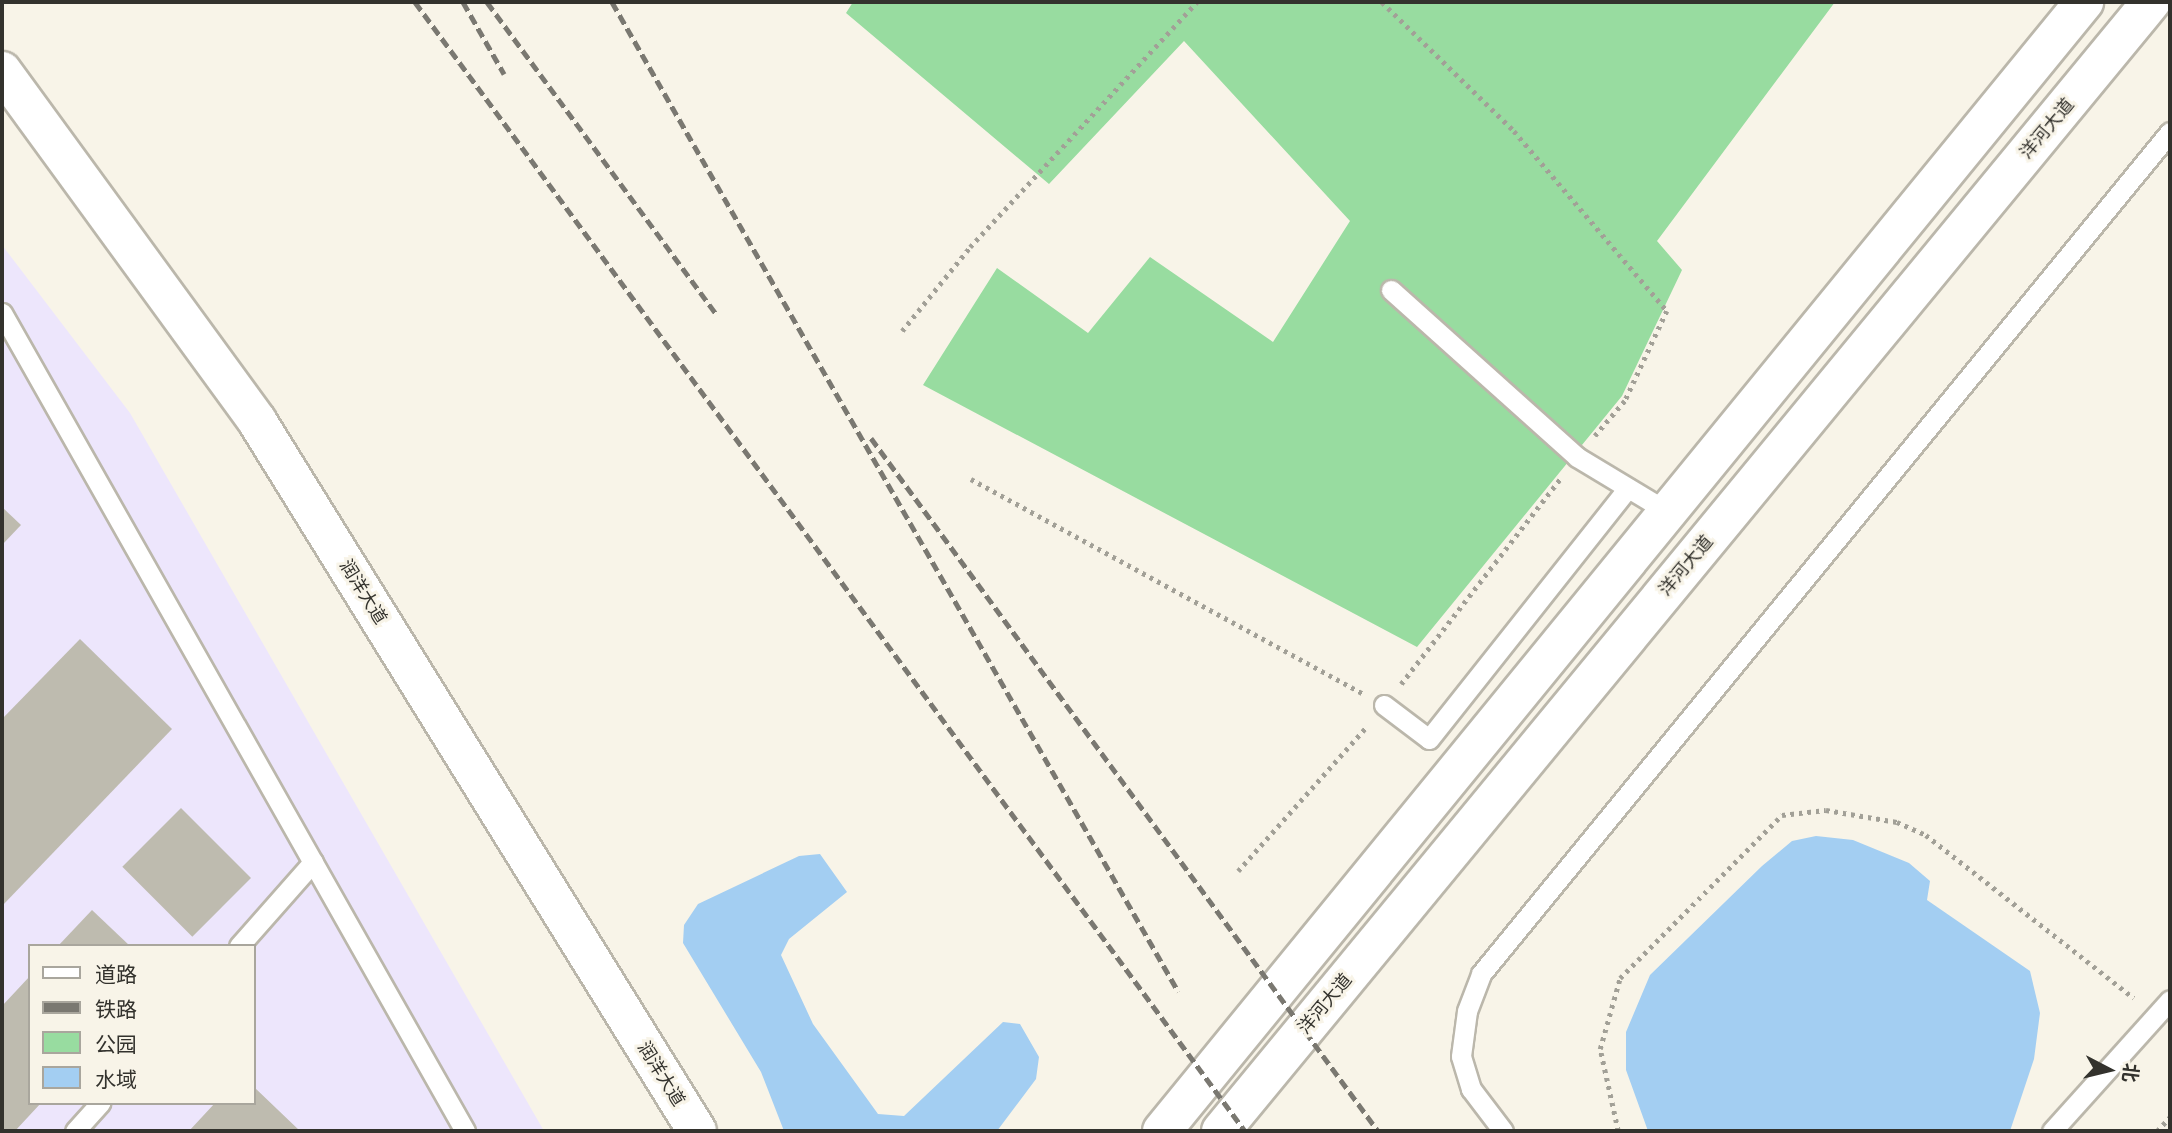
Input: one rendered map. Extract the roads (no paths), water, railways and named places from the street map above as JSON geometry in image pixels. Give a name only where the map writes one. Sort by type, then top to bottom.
[{"type":"main road","points":[[1162,1131],[2084,2]]},
{"type":"main road","name":"洋河大道","points":[[1221,1131],[2151,2]]},
{"type":"main road","name":"润洋大道","points":[[2,71],[257,421],[697,1131]]},
{"type":"lane","points":[[1503,1131],[1471,1089],[1461,1056],[1467,1010],[1481,974],[2170,132]]},
{"type":"lane","points":[[1391,290],[1577,457],[1668,512]]},
{"type":"lane","points":[[2,313],[465,1131]]},
{"type":"lane","points":[[1384,705],[1429,740],[1628,488]]},
{"type":"lane","points":[[241,944],[313,862]]},
{"type":"lane","points":[[2053,1131],[2170,1000]]},
{"type":"lane","points":[[75,1131],[98,1105]]},
{"type":"water","points":[[1816,836],[1853,840],[1909,863],[1930,881],[1927,900],[2030,971],[2040,1013],[2034,1059],[2010,1131],[1648,1131],[1626,1070],[1626,1032],[1650,975],[1762,866],[1792,841]]},
{"type":"water","points":[[820,854],[847,892],[789,939],[781,955],[813,1024],[878,1114],[904,1116],[1003,1022],[1020,1024],[1039,1057],[1036,1079],[997,1131],[784,1131],[761,1072],[683,943],[684,925],[698,904],[799,856]]},
{"type":"railway","points":[[415,2],[1245,1131]]},
{"type":"railway","points":[[463,2],[504,74]]},
{"type":"railway","points":[[487,2],[716,314]]},
{"type":"railway","points":[[612,2],[1178,991]]},
{"type":"railway","points":[[871,438],[1378,1131]]}]
